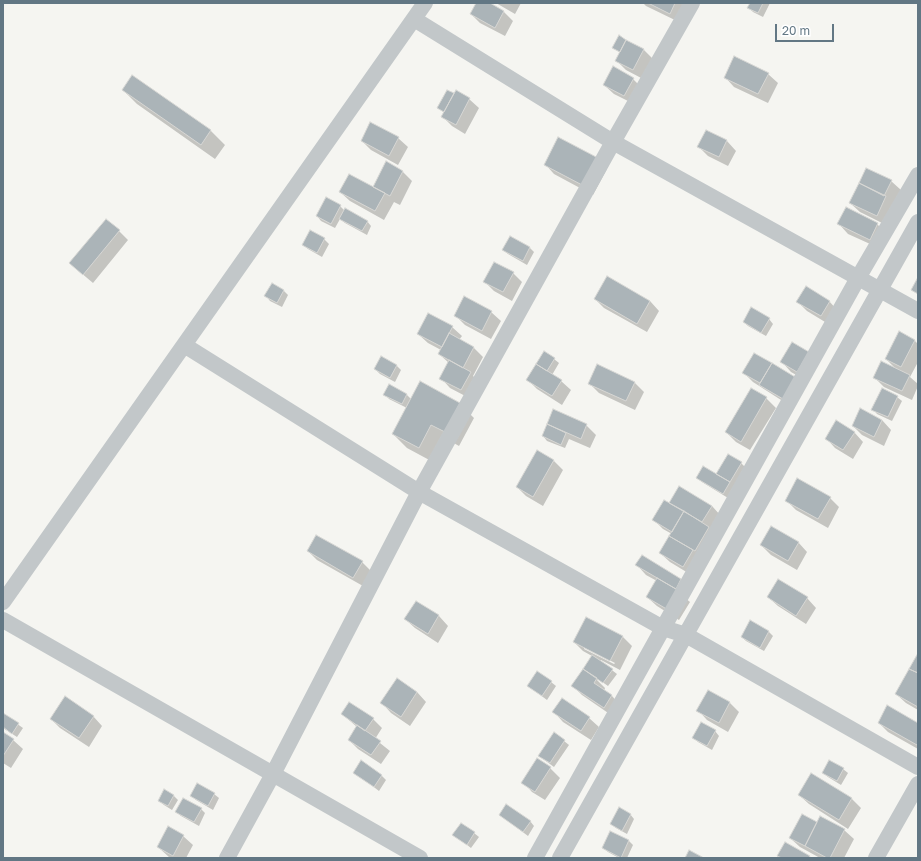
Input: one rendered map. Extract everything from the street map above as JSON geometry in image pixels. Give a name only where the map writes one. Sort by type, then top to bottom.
[{"type":"street","points":[[3,602],[425,3]]},
{"type":"street","points":[[227,858],[274,774],[419,492],[613,142],[692,3]]},
{"type":"street","points":[[414,19],[613,142],[918,311]]},
{"type":"street","points":[[535,858],[858,278],[918,175]]},
{"type":"street","points":[[560,858],[918,222]]},
{"type":"street","points":[[184,345],[419,492],[663,628],[686,635],[918,767]]},
{"type":"street","points":[[3,620],[420,858]]},
{"type":"street","points":[[876,858],[918,784]]},
{"type":"building","points":[[476,3],[490,3],[504,11],[495,28],[470,14]]},
{"type":"building","points":[[648,3],[675,3],[670,14]]},
{"type":"building","points":[[750,3],[763,3],[758,13],[747,8]]},
{"type":"building","points":[[619,35],[626,40],[620,52],[612,48]]},
{"type":"building","points":[[626,40],[644,49],[633,70],[615,61]]},
{"type":"building","points":[[734,56],[769,73],[758,94],[724,78]]},
{"type":"building","points":[[613,66],[634,78],[624,96],[603,85]]},
{"type":"building","points":[[132,75],[211,130],[201,145],[122,90]]},
{"type":"building","points":[[447,90],[454,93],[444,112],[437,108]]},
{"type":"building","points":[[456,90],[470,98],[456,125],[441,117]]},
{"type":"building","points":[[370,122],[399,137],[389,156],[361,141]]},
{"type":"building","points":[[706,130],[727,140],[719,157],[697,147]]},
{"type":"building","points":[[558,137],[598,158],[584,186],[544,165]]},
{"type":"building","points":[[386,161],[403,171],[390,196],[373,187]]},
{"type":"building","points":[[866,168],[892,180],[884,196],[859,183]]},
{"type":"building","points":[[349,174],[385,193],[375,211],[339,192]]},
{"type":"building","points":[[859,183],[886,196],[877,216],[849,203]]},
{"type":"building","points":[[326,197],[341,205],[331,224],[316,216]]},
{"type":"building","points":[[846,207],[878,223],[870,240],[837,224]]},
{"type":"building","points":[[345,208],[368,221],[362,231],[339,219]]},
{"type":"building","points":[[106,219],[120,230],[83,275],[69,263]]},
{"type":"building","points":[[310,230],[325,238],[317,253],[302,245]]},
{"type":"building","points":[[510,236],[530,247],[523,261],[502,250]]},
{"type":"building","points":[[494,262],[514,272],[503,292],[483,282]]},
{"type":"building","points":[[607,276],[650,301],[637,324],[594,299]]},
{"type":"building","points":[[918,277],[918,294],[911,290]]},
{"type":"building","points":[[272,283],[284,290],[277,303],[264,296]]},
{"type":"building","points":[[806,286],[830,301],[821,316],[796,302]]},
{"type":"building","points":[[464,296],[492,311],[482,331],[454,316]]},
{"type":"building","points":[[751,307],[770,318],[761,333],[743,322]]},
{"type":"building","points":[[428,313],[453,326],[442,347],[417,334]]},
{"type":"building","points":[[899,331],[915,340],[901,367],[885,359]]},
{"type":"building","points":[[449,333],[474,347],[463,368],[438,354]]},
{"type":"building","points":[[792,342],[809,352],[797,372],[780,362]]},
{"type":"building","points":[[544,351],[555,358],[547,371],[536,364]]},
{"type":"building","points":[[754,353],[772,363],[760,383],[742,373]]},
{"type":"building","points":[[381,356],[397,365],[390,378],[374,369]]},
{"type":"building","points":[[449,360],[471,372],[461,390],[439,379]]},
{"type":"building","points":[[881,361],[910,375],[902,391],[873,378]]},
{"type":"building","points":[[772,363],[795,377],[783,399],[759,385]]},
{"type":"building","points":[[536,364],[562,380],[552,396],[526,380]]},
{"type":"building","points":[[597,364],[635,382],[626,401],[588,384]]},
{"type":"building","points":[[420,381],[460,403],[445,432],[431,425],[419,448],[392,434]]},
{"type":"building","points":[[389,384],[407,394],[402,404],[383,395]]},
{"type":"building","points":[[751,388],[767,397],[741,442],[725,432]]},
{"type":"building","points":[[882,388],[898,396],[888,417],[871,410]]},
{"type":"building","points":[[860,408],[882,420],[874,437],[852,426]]},
{"type":"building","points":[[553,409],[587,424],[581,439],[547,424]]},
{"type":"building","points":[[836,420],[855,432],[843,450],[825,439]]},
{"type":"building","points":[[547,424],[566,433],[561,445],[542,436]]},
{"type":"building","points":[[537,450],[554,460],[533,497],[516,487]]},
{"type":"building","points":[[728,454],[742,462],[730,482],[716,474]]},
{"type":"building","points":[[703,466],[730,482],[723,494],[696,478]]},
{"type":"building","points":[[797,478],[831,497],[818,519],[785,501]]},
{"type":"building","points":[[679,486],[712,506],[702,522],[669,503]]},
{"type":"building","points":[[664,500],[684,511],[672,532],[652,520]]},
{"type":"building","points":[[684,511],[709,527],[695,551],[669,536]]},
{"type":"building","points":[[771,526],[799,542],[788,561],[760,545]]},
{"type":"building","points":[[316,535],[363,561],[353,578],[307,551]]},
{"type":"building","points":[[669,536],[693,550],[683,567],[659,553]]},
{"type":"building","points":[[642,555],[681,579],[676,589],[635,565]]},
{"type":"building","points":[[657,578],[681,592],[670,611],[646,597]]},
{"type":"building","points":[[778,579],[808,597],[796,616],[767,597]]},
{"type":"building","points":[[416,601],[439,615],[428,634],[404,619]]},
{"type":"building","points":[[586,617],[623,636],[610,661],[573,642]]},
{"type":"building","points":[[750,620],[769,631],[760,648],[741,637]]},
{"type":"building","points":[[918,653],[918,673],[909,669]]},
{"type":"building","points":[[592,655],[613,669],[603,683],[583,669]]},
{"type":"building","points":[[583,669],[597,678],[594,683],[612,695],[604,708],[571,686]]},
{"type":"building","points":[[909,669],[918,673],[918,707],[895,694]]},
{"type":"building","points":[[537,671],[552,681],[542,696],[527,686]]},
{"type":"building","points":[[397,678],[417,692],[401,717],[380,703]]},
{"type":"building","points":[[708,690],[730,702],[719,723],[696,711]]},
{"type":"building","points":[[65,696],[94,716],[79,738],[50,719]]},
{"type":"building","points":[[562,698],[590,717],[581,731],[552,712]]},
{"type":"building","points":[[349,702],[374,718],[365,731],[341,714]]},
{"type":"building","points":[[887,705],[918,723],[917,745],[878,723]]},
{"type":"building","points":[[3,713],[19,723],[12,734],[3,727]]},
{"type":"building","points":[[701,722],[716,730],[707,746],[692,738]]},
{"type":"building","points":[[357,725],[381,741],[371,755],[348,740]]},
{"type":"building","points":[[3,732],[14,739],[3,756]]},
{"type":"building","points":[[554,732],[565,740],[550,763],[538,756]]},
{"type":"building","points":[[537,758],[551,767],[535,792],[521,783]]},
{"type":"building","points":[[361,760],[382,775],[374,787],[353,773]]},
{"type":"building","points":[[829,760],[844,768],[837,781],[822,773]]},
{"type":"building","points":[[811,773],[852,798],[839,820],[798,795]]},
{"type":"building","points":[[197,783],[215,793],[208,806],[190,796]]},
{"type":"building","points":[[164,789],[174,795],[168,806],[158,801]]},
{"type":"building","points":[[183,798],[202,808],[194,822],[175,812]]},
{"type":"building","points":[[506,804],[531,821],[523,832],[499,815]]},
{"type":"building","points":[[619,807],[631,814],[622,831],[610,824]]},
{"type":"building","points":[[802,814],[817,822],[805,846],[789,838]]},
{"type":"building","points":[[820,816],[845,829],[830,858],[827,858],[805,846]]},
{"type":"building","points":[[461,823],[475,832],[467,845],[452,835]]},
{"type":"building","points":[[168,826],[184,835],[173,856],[157,847]]},
{"type":"building","points":[[610,831],[629,840],[621,858],[602,848]]},
{"type":"building","points":[[785,842],[810,856],[809,858],[782,858],[777,856]]},
{"type":"building","points":[[689,850],[704,858],[685,858]]}]
